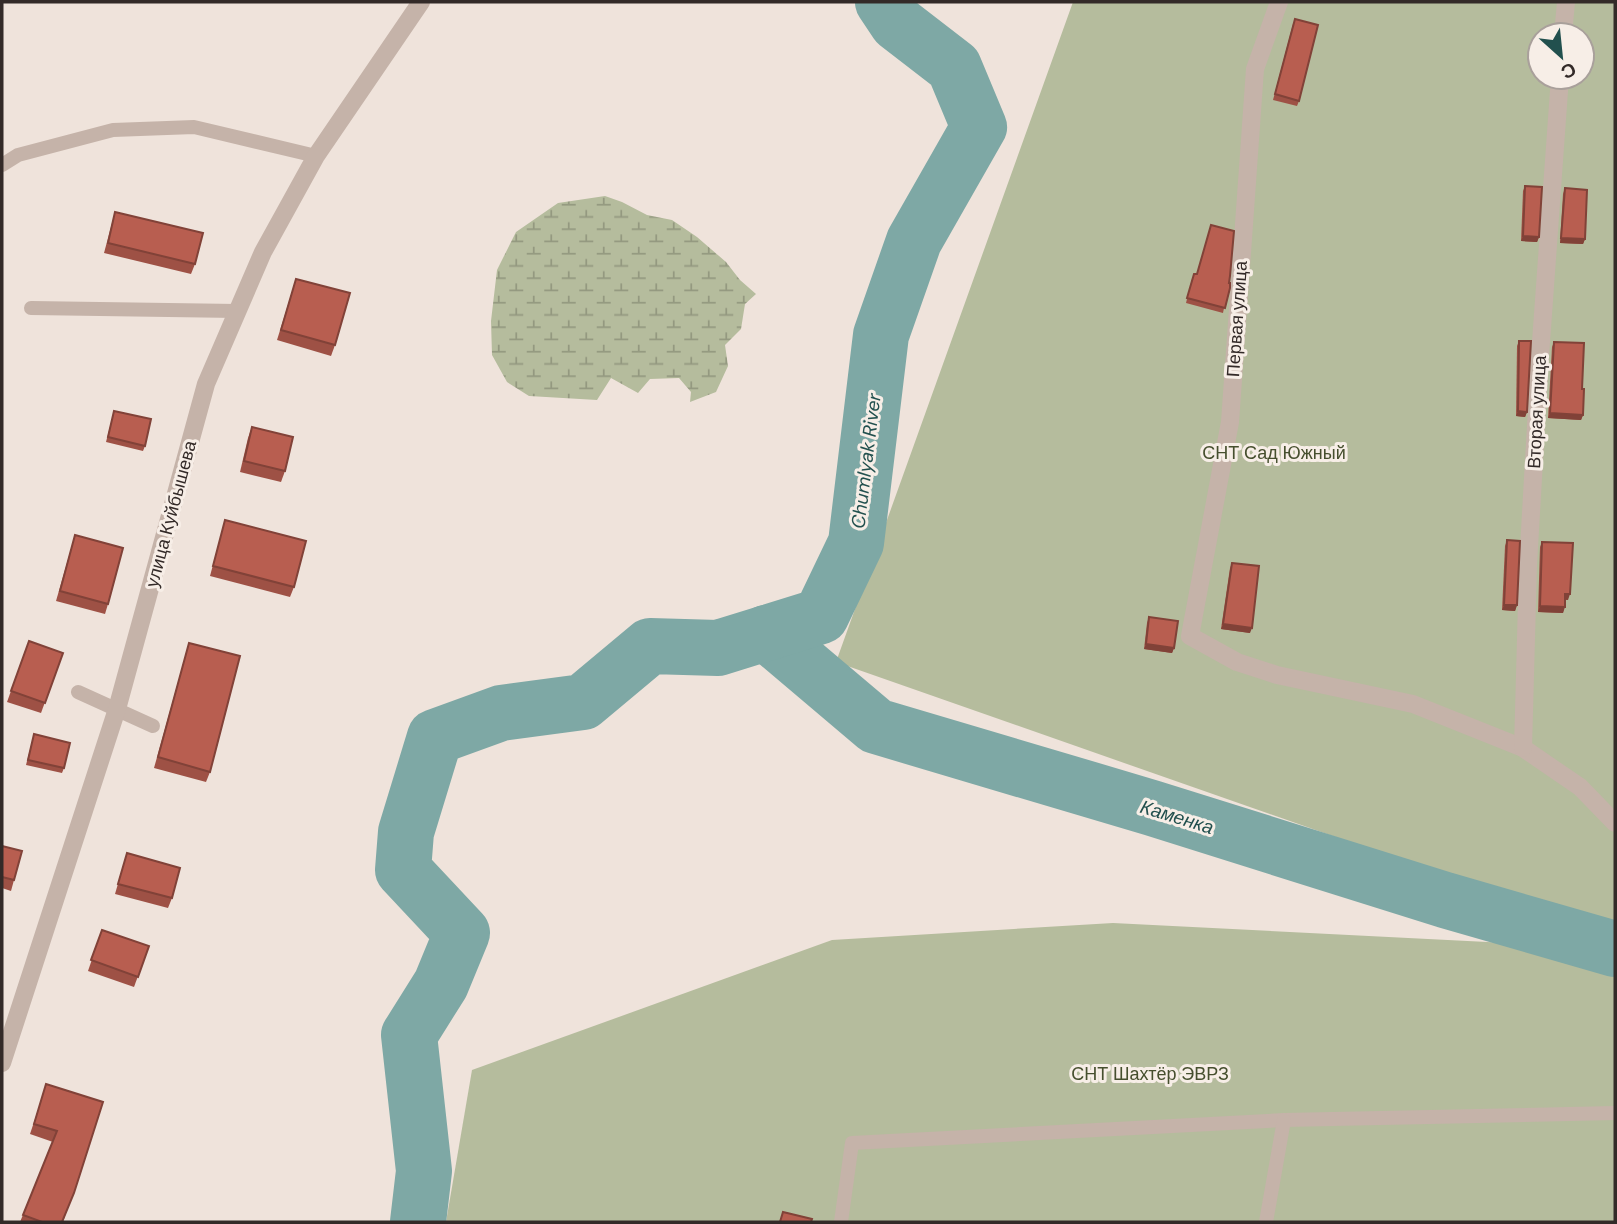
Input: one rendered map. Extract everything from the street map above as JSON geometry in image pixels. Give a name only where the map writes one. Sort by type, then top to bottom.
[{"type":"street","name":"улица Куйбышева","points":[[2,1063],[117,709],[206,384],[263,252],[316,156],[421,2]]},
{"type":"street","name":"Первая улица","points":[[1279,2],[1255,69],[1230,422],[1190,636],[1237,662],[1278,675],[1413,704],[1524,748]]},
{"type":"street","points":[[1564,21],[1566,2]]},
{"type":"street","name":"Вторая улица","points":[[1524,748],[1531,510],[1559,91]]},
{"type":"street","points":[[1524,748],[1580,787],[1615,823]]},
{"type":"lane","points":[[2,165],[18,155],[113,130],[194,127],[316,156]]},
{"type":"lane","points":[[31,308],[237,311]]},
{"type":"lane","points":[[78,692],[153,726]]},
{"type":"lane","points":[[841,1222],[852,1143],[1284,1119],[1615,1113]]},
{"type":"lane","points":[[1266,1222],[1284,1119]]},
{"type":"green space","name":"СНТ Сад Южный","points":[[1073,2],[1615,2],[1615,935],[836,662]]},
{"type":"green space","points":[[605,196],[647,215],[672,220],[726,262],[756,294],[745,304],[741,329],[725,345],[728,366],[716,392],[690,402],[691,392],[679,378],[650,379],[638,393],[611,378],[597,400],[529,396],[507,382],[492,355],[491,321],[497,270],[516,232],[558,203]]},
{"type":"green space","name":"СНТ Шахтёр ЭВРЗ","points":[[1113,923],[1507,943],[1615,955],[1615,1222],[446,1222],[472,1070],[832,940]]},
{"type":"building","points":[[1295,19],[1318,25],[1299,101],[1275,94]]},
{"type":"building","points":[[1525,186],[1542,187],[1539,237],[1523,236]]},
{"type":"building","points":[[1565,188],[1587,190],[1585,239],[1561,238]]},
{"type":"building","points":[[115,212],[203,233],[195,264],[108,243]]},
{"type":"building","points":[[1211,225],[1234,231],[1230,288],[1225,308],[1187,298]]},
{"type":"building","points":[[296,279],[350,293],[335,345],[281,330]]},
{"type":"building","points":[[1519,341],[1531,341],[1527,412],[1518,411]]},
{"type":"building","points":[[1554,342],[1584,343],[1583,415],[1550,413]]},
{"type":"building","points":[[114,411],[151,419],[145,446],[108,437]]},
{"type":"building","points":[[252,427],[293,437],[285,471],[244,461]]},
{"type":"building","points":[[225,520],[306,541],[294,587],[213,566]]},
{"type":"building","points":[[75,535],[123,548],[108,604],[60,591]]},
{"type":"building","points":[[1507,540],[1520,541],[1517,605],[1504,605]]},
{"type":"building","points":[[1542,542],[1573,543],[1570,594],[1565,594],[1565,607],[1540,606]]},
{"type":"building","points":[[1232,563],[1259,566],[1252,628],[1223,624]]},
{"type":"building","points":[[1149,617],[1178,621],[1174,648],[1146,644]]},
{"type":"building","points":[[29,641],[63,653],[45,703],[11,691]]},
{"type":"building","points":[[189,643],[240,656],[210,772],[158,757]]},
{"type":"building","points":[[34,734],[70,743],[64,768],[28,760]]},
{"type":"building","points":[[2,846],[22,851],[14,880],[2,877]]},
{"type":"building","points":[[127,853],[180,868],[172,898],[118,884]]},
{"type":"building","points":[[102,930],[149,946],[138,977],[91,960]]},
{"type":"building","points":[[46,1084],[103,1102],[62,1222],[42,1222],[23,1215],[57,1131],[34,1124]]},
{"type":"building","points":[[783,1212],[812,1219],[811,1222],[780,1222]]},
{"type":"waterway","name":"Chumlyak River","points":[[418,1222],[424,1171],[409,1035],[441,984],[462,933],[403,870],[406,832],[435,737],[501,713],[583,702],[650,646],[718,648],[821,616],[856,543],[881,335],[914,241],[979,127],[954,67],[897,23],[883,2]]},
{"type":"waterway","name":"Каменка","points":[[766,633],[876,726],[1152,808],[1445,900],[1615,949]]}]
